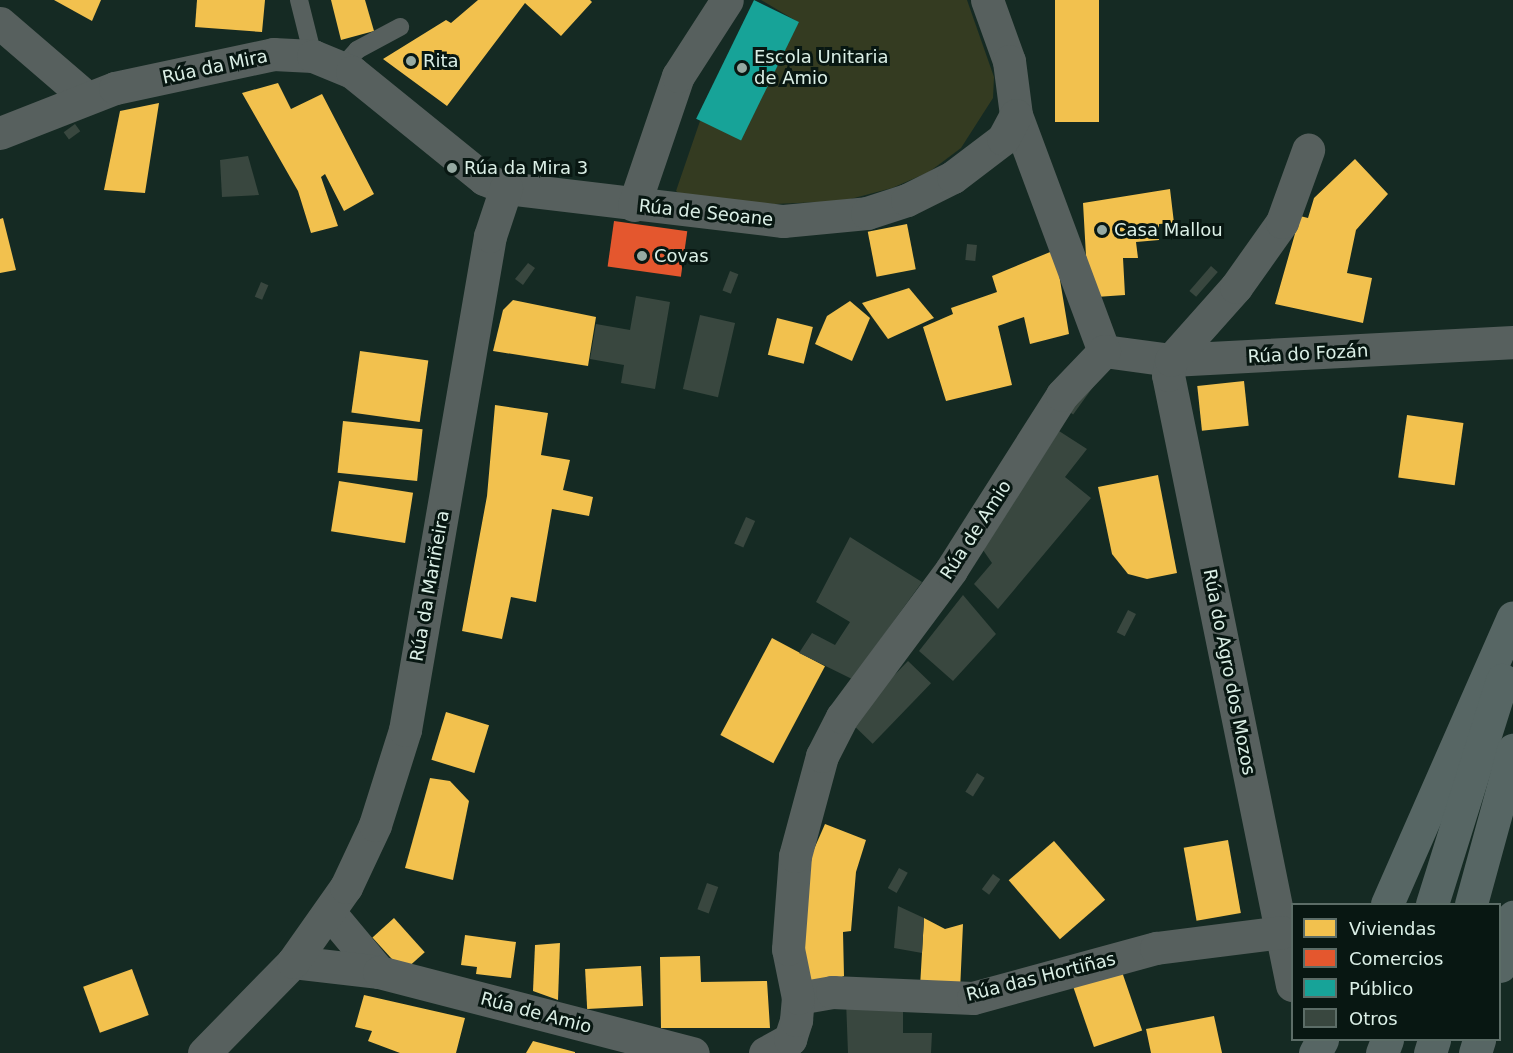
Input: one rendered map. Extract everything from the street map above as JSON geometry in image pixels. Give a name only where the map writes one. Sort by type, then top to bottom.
[{"type":"highway","points":[[1387,903],[1513,616]]},
{"type":"highway","points":[[1432,903],[1513,641]]},
{"type":"highway","points":[[1471,903],[1513,750]]},
{"type":"highway","points":[[1501,962],[1513,917]]},
{"type":"street","points":[[634,205],[678,76],[727,0]]},
{"type":"street","points":[[987,0],[1009,61],[1016,115],[1104,351]]},
{"type":"street","points":[[0,23],[85,96]]},
{"type":"street","name":"Rúa da Mira","points":[[0,134],[85,96],[273,54],[327,62]]},
{"type":"street","points":[[327,62],[484,179],[506,188]]},
{"type":"street","name":"Rúa de Seoane","points":[[506,188],[783,221],[867,213],[953,177],[1004,139],[1016,115]]},
{"type":"street","points":[[1171,360],[1236,287],[1282,222],[1308,150]]},
{"type":"street","name":"Rúa da Mariñeira","points":[[204,1053],[293,962],[329,912],[375,825],[405,730],[490,236],[506,188]]},
{"type":"street","name":"Rúa do Fozán","points":[[1104,351],[1171,360],[1513,342]]},
{"type":"street","name":"Rúa de Amio","points":[[784,1048],[798,998],[788,949],[795,856],[822,756],[842,717],[951,570],[1062,395],[1104,351]]},
{"type":"street","name":"Rúa do Agro dos Mozos","points":[[1171,360],[1173,409],[1291,975]]},
{"type":"street","points":[[329,912],[379,972]]},
{"type":"street","name":"Rúa das Hortiñas","points":[[798,998],[832,992],[973,998],[1156,948],[1282,932]]},
{"type":"street","name":"Rúa de Amio","points":[[293,962],[379,972],[693,1053]]},
{"type":"lane","points":[[299,0],[327,62],[357,50],[400,27]]},
{"type":"green space","points":[[761,0],[967,0],[994,77],[993,98],[961,148],[929,172],[892,188],[843,201],[774,204],[685,198],[676,191],[700,121],[798,22]]},
{"type":"building: Viviendas","points":[[54,0],[101,0],[92,21]]},
{"type":"building: Viviendas","points":[[197,0],[265,0],[262,32],[195,27]]},
{"type":"building: Viviendas","points":[[331,0],[365,0],[374,31],[341,40]]},
{"type":"building: Viviendas","points":[[478,0],[590,0],[592,2],[561,36],[525,3],[447,106],[383,59],[446,20],[451,23]]},
{"type":"building: Viviendas","points":[[1055,0],[1099,0],[1099,122],[1055,122]]},
{"type":"building: Viviendas","points":[[278,83],[291,109],[322,94],[374,194],[344,211],[325,174],[321,177],[338,226],[311,233],[298,191],[242,93]]},
{"type":"building: Viviendas","points":[[159,103],[145,193],[104,190],[120,111]]},
{"type":"building: Viviendas","points":[[1355,159],[1388,194],[1356,230],[1347,273],[1372,278],[1363,323],[1275,304],[1300,216],[1308,218],[1314,198]]},
{"type":"building: Viviendas","points":[[1170,189],[1174,223],[1159,224],[1159,240],[1136,242],[1138,258],[1123,258],[1125,295],[1096,297],[1086,256],[1083,203]]},
{"type":"building: Viviendas","points":[[3,218],[16,270],[0,273],[0,219]]},
{"type":"building: Viviendas","points":[[907,224],[916,269],[877,277],[868,232]]},
{"type":"building: Viviendas","points":[[1055,250],[1069,334],[1030,344],[1024,317],[998,326],[1012,385],[946,401],[923,327],[953,314],[951,308],[997,292],[992,276]]},
{"type":"building: Viviendas","points":[[909,288],[934,318],[888,339],[862,303]]},
{"type":"building: Viviendas","points":[[513,300],[596,317],[588,366],[493,351],[503,310]]},
{"type":"building: Viviendas","points":[[850,301],[870,318],[852,361],[815,344],[827,316]]},
{"type":"building: Viviendas","points":[[777,318],[813,327],[804,364],[768,355]]},
{"type":"building: Viviendas","points":[[360,351],[428,361],[420,422],[351,412]]},
{"type":"building: Viviendas","points":[[1244,381],[1249,426],[1202,431],[1197,386]]},
{"type":"building: Viviendas","points":[[495,405],[548,413],[541,455],[570,460],[563,490],[593,497],[589,516],[552,509],[536,602],[511,597],[502,639],[462,631],[487,496]]},
{"type":"building: Viviendas","points":[[1407,415],[1463,423],[1455,485],[1398,477]]},
{"type":"building: Viviendas","points":[[343,421],[423,429],[417,481],[338,473]]},
{"type":"building: Viviendas","points":[[1158,475],[1177,573],[1147,579],[1128,574],[1112,554],[1098,487]]},
{"type":"building: Viviendas","points":[[339,481],[413,493],[405,543],[331,531]]},
{"type":"building: Viviendas","points":[[772,638],[825,666],[773,763],[720,735]]},
{"type":"building: Viviendas","points":[[446,712],[489,725],[474,773],[431,760]]},
{"type":"building: Viviendas","points":[[430,778],[450,781],[469,801],[453,880],[405,868]]},
{"type":"building: Viviendas","points":[[825,824],[866,840],[856,872],[851,931],[843,932],[844,976],[813,989],[805,976],[805,934],[811,856]]},
{"type":"building: Viviendas","points":[[1228,840],[1241,913],[1197,921],[1184,848]]},
{"type":"building: Viviendas","points":[[1054,841],[1105,900],[1060,939],[1009,880]]},
{"type":"building: Viviendas","points":[[394,918],[425,952],[403,972],[372,937]]},
{"type":"building: Viviendas","points":[[924,918],[945,929],[963,924],[960,991],[920,987]]},
{"type":"building: Viviendas","points":[[465,935],[516,942],[511,978],[476,974],[477,967],[461,965]]},
{"type":"building: Viviendas","points":[[560,943],[558,1000],[533,991],[535,945]]},
{"type":"building: Viviendas","points":[[700,956],[701,982],[767,981],[770,1028],[661,1028],[660,957]]},
{"type":"building: Viviendas","points":[[641,966],[643,1006],[587,1009],[585,969]]},
{"type":"building: Viviendas","points":[[132,969],[149,1015],[100,1033],[83,987]]},
{"type":"building: Viviendas","points":[[1121,969],[1142,1030],[1094,1047],[1073,986]]},
{"type":"building: Viviendas","points":[[364,995],[465,1018],[456,1053],[400,1053],[368,1041],[372,1031],[355,1027]]},
{"type":"building: Viviendas","points":[[1214,1016],[1222,1053],[1151,1053],[1146,1029]]},
{"type":"building: Viviendas","points":[[533,1041],[575,1052],[575,1053],[526,1053]]},
{"type":"building: Comercios","points":[[614,221],[687,231],[681,277],[608,267]]},
{"type":"building: Público","name":"Escola Unitaria de Amio","points":[[754,0],[799,22],[741,141],[696,119]]},
{"type":"building: Otros","points":[[75,124],[80,131],[69,140],[64,132]]},
{"type":"building: Otros","points":[[248,156],[259,195],[222,197],[220,160]]},
{"type":"building: Otros","points":[[967,244],[977,245],[975,261],[965,260]]},
{"type":"building: Otros","points":[[528,263],[535,268],[523,285],[515,279]]},
{"type":"building: Otros","points":[[1211,266],[1218,272],[1196,297],[1189,291]]},
{"type":"building: Otros","points":[[730,271],[738,274],[731,294],[722,291]]},
{"type":"building: Otros","points":[[261,282],[268,285],[262,300],[255,297]]},
{"type":"building: Otros","points":[[636,296],[670,302],[655,389],[621,383],[624,365],[590,359],[596,324],[630,330]]},
{"type":"building: Otros","points":[[700,315],[735,323],[718,397],[683,389]]},
{"type":"building: Otros","points":[[1087,380],[1094,385],[1073,414],[1066,409]]},
{"type":"building: Otros","points":[[1059,431],[1087,449],[1065,477],[1091,498],[998,609],[974,584],[992,563],[983,550]]},
{"type":"building: Otros","points":[[746,517],[755,521],[743,548],[734,543]]},
{"type":"building: Otros","points":[[850,537],[922,582],[852,679],[799,653],[812,633],[835,645],[850,622],[816,602]]},
{"type":"building: Otros","points":[[963,595],[996,634],[953,681],[919,651]]},
{"type":"building: Otros","points":[[1128,610],[1136,614],[1125,636],[1117,632]]},
{"type":"building: Otros","points":[[908,661],[931,683],[873,744],[850,721]]},
{"type":"building: Otros","points":[[977,773],[985,778],[973,796],[965,792]]},
{"type":"building: Otros","points":[[899,868],[908,873],[897,893],[888,888]]},
{"type":"building: Otros","points":[[993,874],[1000,879],[989,895],[982,889]]},
{"type":"building: Otros","points":[[707,883],[718,887],[709,913],[697,909]]},
{"type":"building: Otros","points":[[898,906],[924,918],[922,953],[894,948]]},
{"type":"building: Otros","points":[[846,1000],[903,1006],[903,1033],[932,1033],[931,1053],[848,1053]]},
{"type":"place","name":"Rita","points":[[411,61]]},
{"type":"place","name":"Escola Unitaria de Amio","points":[[742,68]]},
{"type":"place","name":"Rúa da Mira 3","points":[[452,168]]},
{"type":"place","name":"Casa Mallou","points":[[1102,230]]},
{"type":"place","name":"Covas","points":[[642,256]]}]
